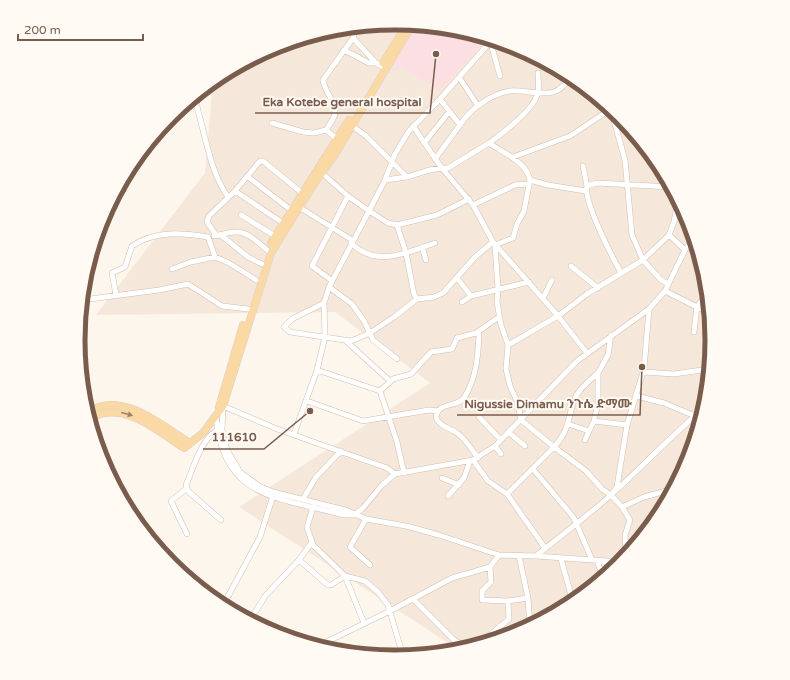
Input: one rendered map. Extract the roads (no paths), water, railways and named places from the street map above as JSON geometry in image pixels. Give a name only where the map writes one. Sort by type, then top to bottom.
[{"type":"main road","points":[[187,445],[203,433],[224,406],[275,236],[302,192],[338,140],[403,30]]},
{"type":"main road","points":[[216,415],[262,264],[322,173],[351,125],[381,66],[408,31]]},
{"type":"main road","points":[[93,410],[108,405],[128,407],[139,411],[187,445]]},
{"type":"main road","points":[[95,416],[102,413],[110,412],[126,414],[139,418],[187,445]]},
{"type":"street","points":[[272,123],[303,132],[314,133],[326,130],[335,114],[334,106],[324,88],[323,80],[353,38],[355,33]]},
{"type":"street","points":[[353,38],[381,66]]},
{"type":"street","points":[[294,434],[317,370],[325,337],[324,302],[331,280],[385,180],[395,154],[413,126],[440,99],[487,44]]},
{"type":"street","points":[[491,45],[500,76]]},
{"type":"street","points":[[344,50],[369,63],[381,66]]},
{"type":"street","points":[[385,180],[407,178],[441,167],[448,168],[457,164],[489,143],[522,116],[538,93],[538,73]]},
{"type":"street","points":[[459,77],[478,106]]},
{"type":"street","points":[[435,159],[470,112],[478,106],[495,96],[509,91],[550,94],[563,85],[565,81]]},
{"type":"street","points":[[440,99],[460,125]]},
{"type":"street","points":[[196,102],[221,187],[228,197]]},
{"type":"street","points":[[424,143],[449,112]]},
{"type":"street","points":[[513,157],[570,136],[605,113]]},
{"type":"street","points":[[615,122],[629,185],[632,235],[643,260],[661,280],[668,284]]},
{"type":"street","points":[[351,125],[366,136],[407,178]]},
{"type":"street","points":[[413,126],[441,167],[469,199],[494,244],[543,298],[587,353]]},
{"type":"street","points":[[326,130],[338,140]]},
{"type":"street","points":[[324,302],[292,319],[284,327],[290,332],[352,341],[370,333],[417,299],[439,296],[457,278],[474,257],[494,244],[513,238],[517,224],[526,204],[529,182],[523,167],[513,157],[489,143]]},
{"type":"street","points":[[262,264],[248,257],[219,236],[208,224],[208,219],[248,177],[259,162],[263,161],[302,192]]},
{"type":"street","points":[[583,166],[587,188],[607,247],[621,273]]},
{"type":"street","points":[[322,173],[348,196],[369,211],[388,223],[398,225],[437,215],[469,199]]},
{"type":"street","points":[[248,177],[292,210]]},
{"type":"street","points":[[472,204],[515,185],[529,182],[587,188],[597,183],[664,187]]},
{"type":"street","points":[[235,191],[283,223]]},
{"type":"street","points":[[331,280],[312,266],[348,196]]},
{"type":"street","points":[[300,207],[351,241],[358,250],[368,255],[393,256],[436,243]]},
{"type":"street","points":[[508,345],[558,316],[598,288],[643,260],[669,235],[674,222],[676,210]]},
{"type":"street","points":[[241,214],[275,236]]},
{"type":"street","points":[[398,225],[406,253],[414,294],[417,299]]},
{"type":"street","points":[[116,295],[112,273],[125,267],[130,248],[133,244],[162,234],[171,233],[208,237],[234,232],[244,233],[269,252]]},
{"type":"street","points":[[669,235],[685,250]]},
{"type":"street","points":[[208,237],[215,257]]},
{"type":"street","points":[[494,244],[499,317],[508,345],[507,373],[518,403],[521,420],[586,471],[602,489],[611,495],[622,507],[630,520],[625,535],[626,547]]},
{"type":"street","points":[[448,496],[459,485],[474,460],[495,446],[577,361],[649,309],[665,291],[685,250],[690,244]]},
{"type":"street","points":[[422,248],[426,260]]},
{"type":"street","points":[[172,269],[191,262],[215,257],[229,263],[256,280]]},
{"type":"street","points":[[571,266],[598,288]]},
{"type":"street","points":[[457,278],[471,296]]},
{"type":"street","points":[[543,298],[552,280]]},
{"type":"street","points":[[462,302],[471,296],[529,282]]},
{"type":"street","points":[[88,299],[159,290],[188,284],[222,306],[248,309]]},
{"type":"street","points":[[329,287],[352,304],[378,344],[397,359]]},
{"type":"street","points":[[665,291],[703,311]]},
{"type":"street","points":[[694,332],[697,307],[702,300]]},
{"type":"street","points":[[611,495],[617,487],[628,425],[644,372],[649,309]]},
{"type":"street","points":[[380,390],[390,381],[411,374],[430,352],[452,349],[457,338],[476,333],[499,317]]},
{"type":"street","points":[[307,401],[363,421],[389,418],[429,410],[438,411],[463,399],[473,378],[478,358],[479,335],[476,333]]},
{"type":"street","points":[[507,494],[554,447],[565,432],[577,395],[586,383],[598,373],[608,355],[612,335]]},
{"type":"street","points":[[346,341],[390,381]]},
{"type":"street","points":[[317,370],[380,390]]},
{"type":"street","points":[[644,372],[674,374],[703,370]]},
{"type":"street","points":[[585,440],[594,421],[598,403],[598,373]]},
{"type":"street","points":[[380,390],[397,442],[404,473]]},
{"type":"street","points":[[536,556],[611,495],[695,416],[664,403],[637,396]]},
{"type":"street","points":[[395,474],[387,468],[294,434],[224,406],[222,430],[227,450],[233,461],[248,480],[279,496],[344,515],[354,515],[382,485],[395,474],[474,460]]},
{"type":"street","points":[[438,411],[436,418],[441,425],[444,428],[456,432],[488,481],[507,494],[545,548]]},
{"type":"street","points":[[216,415],[217,430],[223,452],[238,477],[250,486],[272,496],[303,499],[345,510],[366,519],[406,526],[499,555],[612,561]]},
{"type":"street","points":[[479,417],[501,440]]},
{"type":"street","points":[[594,421],[628,425]]},
{"type":"street","points":[[568,424],[589,431]]},
{"type":"street","points":[[187,534],[171,501],[187,488],[191,473],[205,443],[210,435],[217,430]]},
{"type":"street","points":[[508,432],[524,446]]},
{"type":"street","points":[[495,446],[501,454]]},
{"type":"street","points":[[303,499],[316,477],[341,450]]},
{"type":"street","points":[[533,469],[574,518],[600,572]]},
{"type":"street","points":[[442,478],[459,485]]},
{"type":"street","points":[[187,488],[221,520]]},
{"type":"street","points":[[622,507],[644,497],[665,491]]},
{"type":"street","points":[[226,600],[260,537],[272,496]]},
{"type":"street","points":[[313,507],[307,527],[312,542],[321,554],[345,576],[364,623]]},
{"type":"street","points":[[366,519],[350,545],[370,565]]},
{"type":"street","points":[[253,615],[266,595],[299,560],[312,542]]},
{"type":"street","points":[[326,642],[414,599],[452,578],[490,567],[499,555]]},
{"type":"street","points":[[519,556],[528,598],[530,619]]},
{"type":"street","points":[[561,559],[571,595]]},
{"type":"street","points":[[299,560],[330,585],[345,576],[358,579],[371,586],[388,604],[401,650]]},
{"type":"street","points":[[490,567],[491,582],[482,591],[482,600],[508,602],[528,598]]},
{"type":"street","points":[[414,599],[453,639],[459,643]]},
{"type":"street","points":[[490,635],[509,620],[508,602]]},
{"type":"place","name":"Eka Kotebe general hospital","points":[[436,54]]},
{"type":"place","name":"Nigussie Dimamu ንጉሴ ድማሙ","points":[[642,367]]},
{"type":"place","name":"111610","points":[[310,411]]}]
